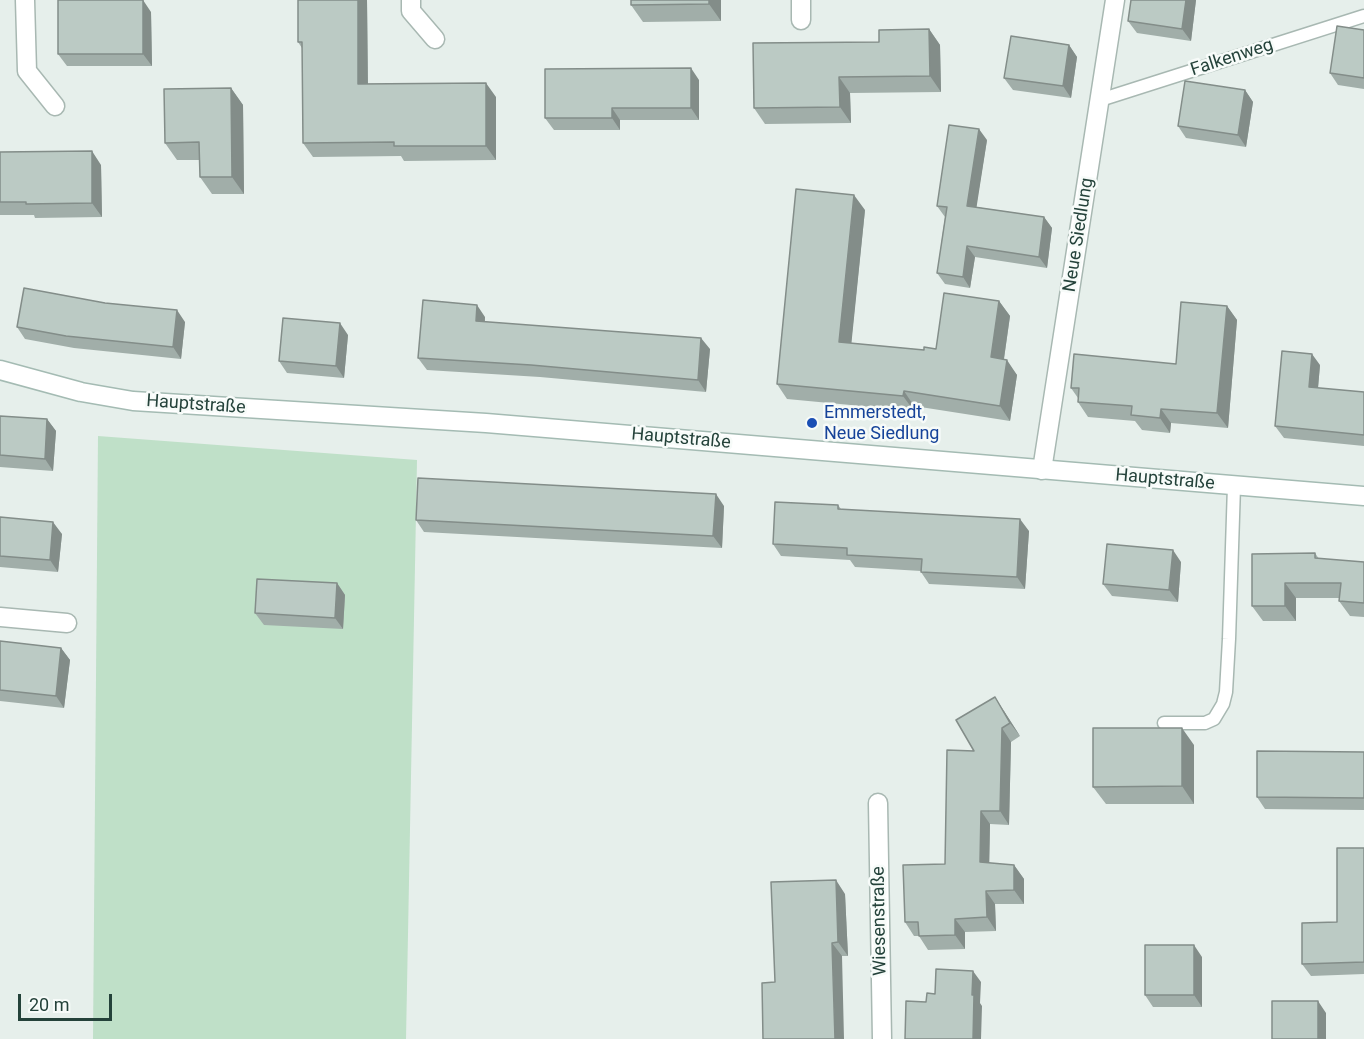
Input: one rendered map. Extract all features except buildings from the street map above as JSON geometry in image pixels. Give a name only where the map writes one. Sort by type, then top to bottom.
[{"type":"main road","points":[[25,0],[27,71],[55,106]]},
{"type":"main road","points":[[411,0],[411,11],[435,39]]},
{"type":"main road","points":[[801,0],[801,20]]},
{"type":"main road","name":"Neue Siedlung","points":[[1042,470],[1115,0]]},
{"type":"main road","name":"Hauptstraße","points":[[0,370],[81,392],[133,401],[486,423],[1364,496]]},
{"type":"main road","points":[[0,617],[67,623]]},
{"type":"main road","name":"Wiesenstraße","points":[[878,803],[882,1039]]},
{"type":"lane","name":"Falkenweg","points":[[1100,100],[1364,16]]},
{"type":"lane","points":[[1164,723],[1205,723],[1214,719],[1223,704],[1226,692],[1234,486]]},
{"type":"green space","points":[[98,436],[417,460],[406,1039],[93,1039]]},
{"type":"place","name":"Emmerstedt, Neue Siedlung","points":[[812,423]]}]
